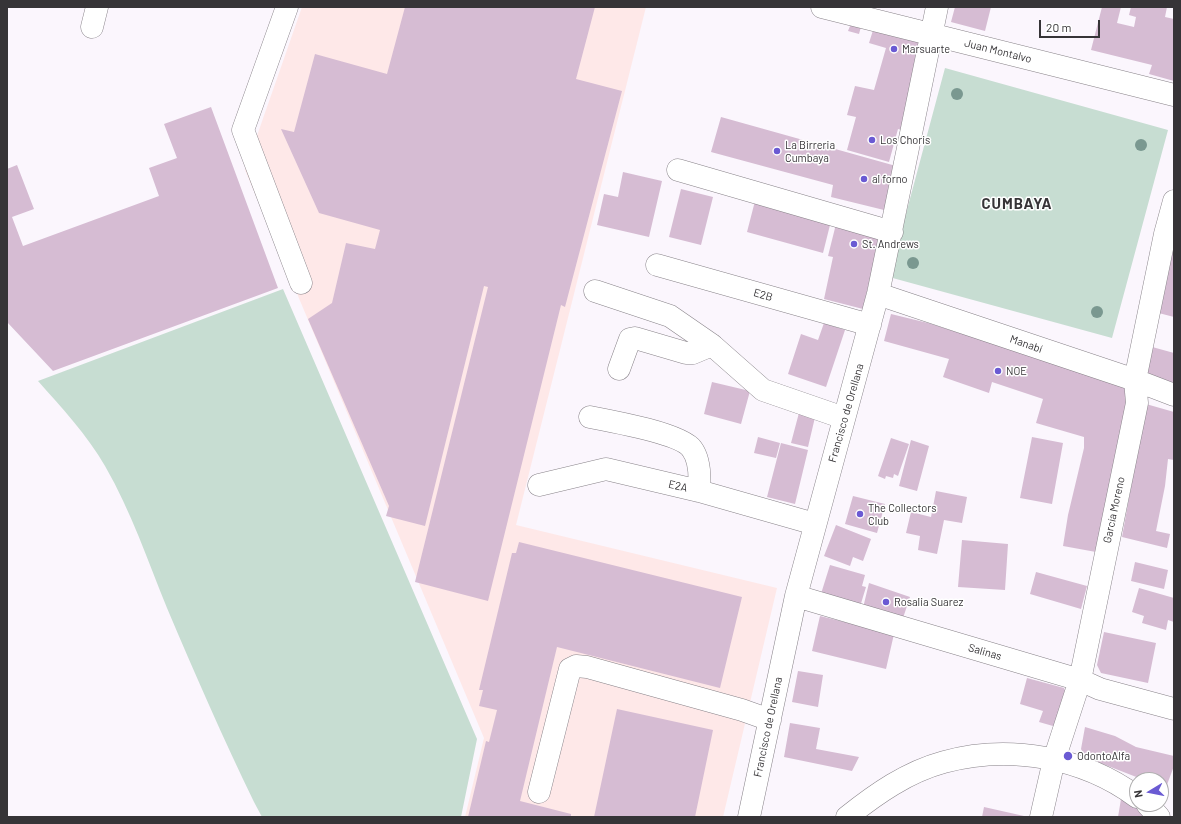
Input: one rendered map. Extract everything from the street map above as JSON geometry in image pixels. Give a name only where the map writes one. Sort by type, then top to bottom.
[{"type":"street","points":[[287,7],[243,130],[301,283]]},
{"type":"street","name":"Juan Montalvo","points":[[822,7],[1174,95]]},
{"type":"street","name":"Francisco de Orellana","points":[[749,817],[796,596],[878,294],[892,232],[937,7]]},
{"type":"street","points":[[678,170],[892,232]]},
{"type":"street","name":"García Moreno","points":[[1041,817],[1054,760],[1080,680],[1137,403],[1135,380],[1165,234],[1174,201]]},
{"type":"street","name":"E2B","points":[[657,265],[870,325]]},
{"type":"street","points":[[595,291],[670,316],[712,345],[764,390],[844,418]]},
{"type":"street","name":"Manabí","points":[[878,294],[1135,380],[1174,395]]},
{"type":"street","points":[[619,369],[630,340],[635,338],[686,353],[693,353],[712,345]]},
{"type":"street","points":[[590,416],[667,435],[692,448],[696,457],[700,483],[699,491]]},
{"type":"street","name":"E2A","points":[[539,485],[606,469],[699,491],[815,524]]},
{"type":"street","name":"Salinas","points":[[796,596],[1080,680],[1100,689],[1174,709]]},
{"type":"street","points":[[539,792],[570,670],[576,666],[587,666],[642,681],[742,710],[770,720]]},
{"type":"street","points":[[847,817],[877,793],[908,776],[943,762],[974,756],[1008,753],[1054,760],[1088,769],[1119,784],[1129,791]]},
{"type":"shaded area","points":[[302,7],[646,7],[516,525],[777,588],[723,817],[465,817],[484,738],[245,170]]},
{"type":"green space","points":[[945,68],[1168,130],[1112,338],[889,277]]},
{"type":"green space","points":[[283,289],[477,739],[461,817],[262,817],[231,754],[199,682],[115,484],[90,443],[74,422],[38,381]]},
{"type":"building","points":[[405,7],[595,7],[576,79],[622,91],[565,307],[561,305],[488,601],[415,582],[488,287],[484,286],[425,526],[386,516],[389,506],[308,319],[332,303],[346,243],[375,249],[380,230],[319,213],[281,129],[294,132],[315,54],[387,74]]},
{"type":"building","points":[[955,7],[991,7],[985,31],[951,22]]},
{"type":"building","points":[[1102,7],[1121,7],[1117,23],[1134,27],[1136,17],[1129,15],[1131,7],[1167,7],[1165,17],[1174,19],[1174,81],[1149,74],[1152,65],[1091,50]]},
{"type":"building","points":[[852,21],[862,23],[859,34],[848,31]]},
{"type":"building","points":[[875,24],[929,40],[904,131],[898,129],[889,162],[847,150],[856,117],[847,115],[855,86],[874,90],[886,48],[869,43]]},
{"type":"building","points":[[211,107],[278,288],[53,371],[7,322],[7,169],[17,165],[34,209],[12,217],[23,246],[159,196],[149,168],[177,158],[164,124]]},
{"type":"building","name":"La Birreria Cumbaya","points":[[721,117],[896,166],[884,210],[831,197],[833,185],[711,152]]},
{"type":"building","points":[[623,172],[662,181],[649,237],[597,225],[604,194],[618,197]]},
{"type":"building","points":[[681,189],[713,197],[701,245],[669,237]]},
{"type":"building","points":[[755,201],[831,221],[823,253],[747,232]]},
{"type":"building","points":[[1174,217],[1174,317],[1151,311]]},
{"type":"building","points":[[837,220],[881,232],[863,309],[824,299],[833,257],[828,256]]},
{"type":"building","points":[[891,314],[928,323],[1101,378],[1133,392],[1096,552],[1063,546],[1068,515],[1084,448],[1084,437],[1036,423],[1043,399],[992,382],[989,393],[943,377],[949,359],[884,341]]},
{"type":"building","points":[[824,323],[845,330],[826,387],[788,374],[801,334],[818,340]]},
{"type":"building","points":[[1145,345],[1174,353],[1174,385],[1146,377]]},
{"type":"building","points":[[712,382],[750,391],[741,424],[704,414]]},
{"type":"building","points":[[1146,404],[1174,412],[1174,460],[1168,459],[1165,486],[1156,531],[1170,534],[1167,548],[1122,537]]},
{"type":"building","points":[[800,409],[816,413],[808,447],[791,443]]},
{"type":"building","points":[[758,437],[780,443],[776,458],[754,453]]},
{"type":"building","points":[[1032,437],[1063,443],[1052,504],[1020,498]]},
{"type":"building","points":[[891,438],[909,444],[898,476],[894,474],[893,478],[886,476],[885,479],[878,476]]},
{"type":"building","points":[[911,440],[929,446],[917,491],[899,486]]},
{"type":"building","points":[[781,443],[808,450],[795,504],[767,497]]},
{"type":"building","points":[[936,491],[967,497],[962,523],[944,520],[937,554],[918,550],[920,536],[906,533],[911,512],[931,517]]},
{"type":"building","points":[[853,496],[885,504],[877,533],[845,524]]},
{"type":"building","points":[[836,525],[871,539],[863,561],[853,557],[850,566],[824,556]]},
{"type":"building","points":[[962,540],[1008,544],[1005,590],[958,587]]},
{"type":"building","points":[[519,542],[742,597],[720,688],[557,647],[520,801],[571,814],[571,817],[468,817],[486,741],[489,742],[497,710],[479,706],[483,690],[479,690],[512,553],[516,553]]},
{"type":"building","points":[[1135,562],[1168,570],[1164,589],[1131,581]]},
{"type":"building","points":[[830,565],[865,575],[862,586],[866,587],[859,610],[820,597]]},
{"type":"building","points":[[1036,572],[1087,586],[1081,609],[1030,594]]},
{"type":"building","name":"Rosalia Suarez","points":[[869,583],[910,597],[902,621],[863,608]]},
{"type":"building","points":[[1139,588],[1174,598],[1174,622],[1168,620],[1166,630],[1142,623],[1144,616],[1132,612]]},
{"type":"building","points":[[820,616],[894,634],[886,669],[812,651]]},
{"type":"building","points":[[1104,632],[1156,643],[1148,683],[1101,673],[1097,665]]},
{"type":"building","points":[[798,671],[823,675],[818,707],[792,702]]},
{"type":"building","points":[[1027,678],[1064,688],[1068,698],[1060,728],[1039,722],[1043,711],[1020,704]]},
{"type":"building","points":[[617,709],[713,730],[695,817],[594,817]]},
{"type":"building","points":[[790,723],[820,728],[816,749],[859,757],[852,771],[784,757]]},
{"type":"building","points":[[1085,727],[1115,736],[1136,747],[1174,756],[1174,766],[1169,779],[1169,772],[1129,772],[1129,774],[1085,757],[1081,749]]},
{"type":"building","points":[[1121,799],[1129,803],[1129,812],[1142,812],[1149,817],[1118,817]]},
{"type":"building","points":[[984,807],[1024,816],[1024,817],[982,817]]},
{"type":"place","name":"Marsuarte","points":[[894,49]]},
{"type":"place","name":"Los Choris","points":[[872,140]]},
{"type":"place","name":"La Birreria Cumbaya","points":[[777,151]]},
{"type":"place","name":"al forno","points":[[864,179]]},
{"type":"place","name":"St. Andrews","points":[[854,244]]},
{"type":"place","name":"NOE","points":[[998,371]]},
{"type":"place","name":"The Collectors Club","points":[[860,514]]},
{"type":"place","name":"Rosalia Suarez","points":[[886,602]]},
{"type":"place","name":"OdontoAlfa","points":[[1068,756]]},
{"type":"district","name":"CUMBAYA","points":[[1017,204]]}]
